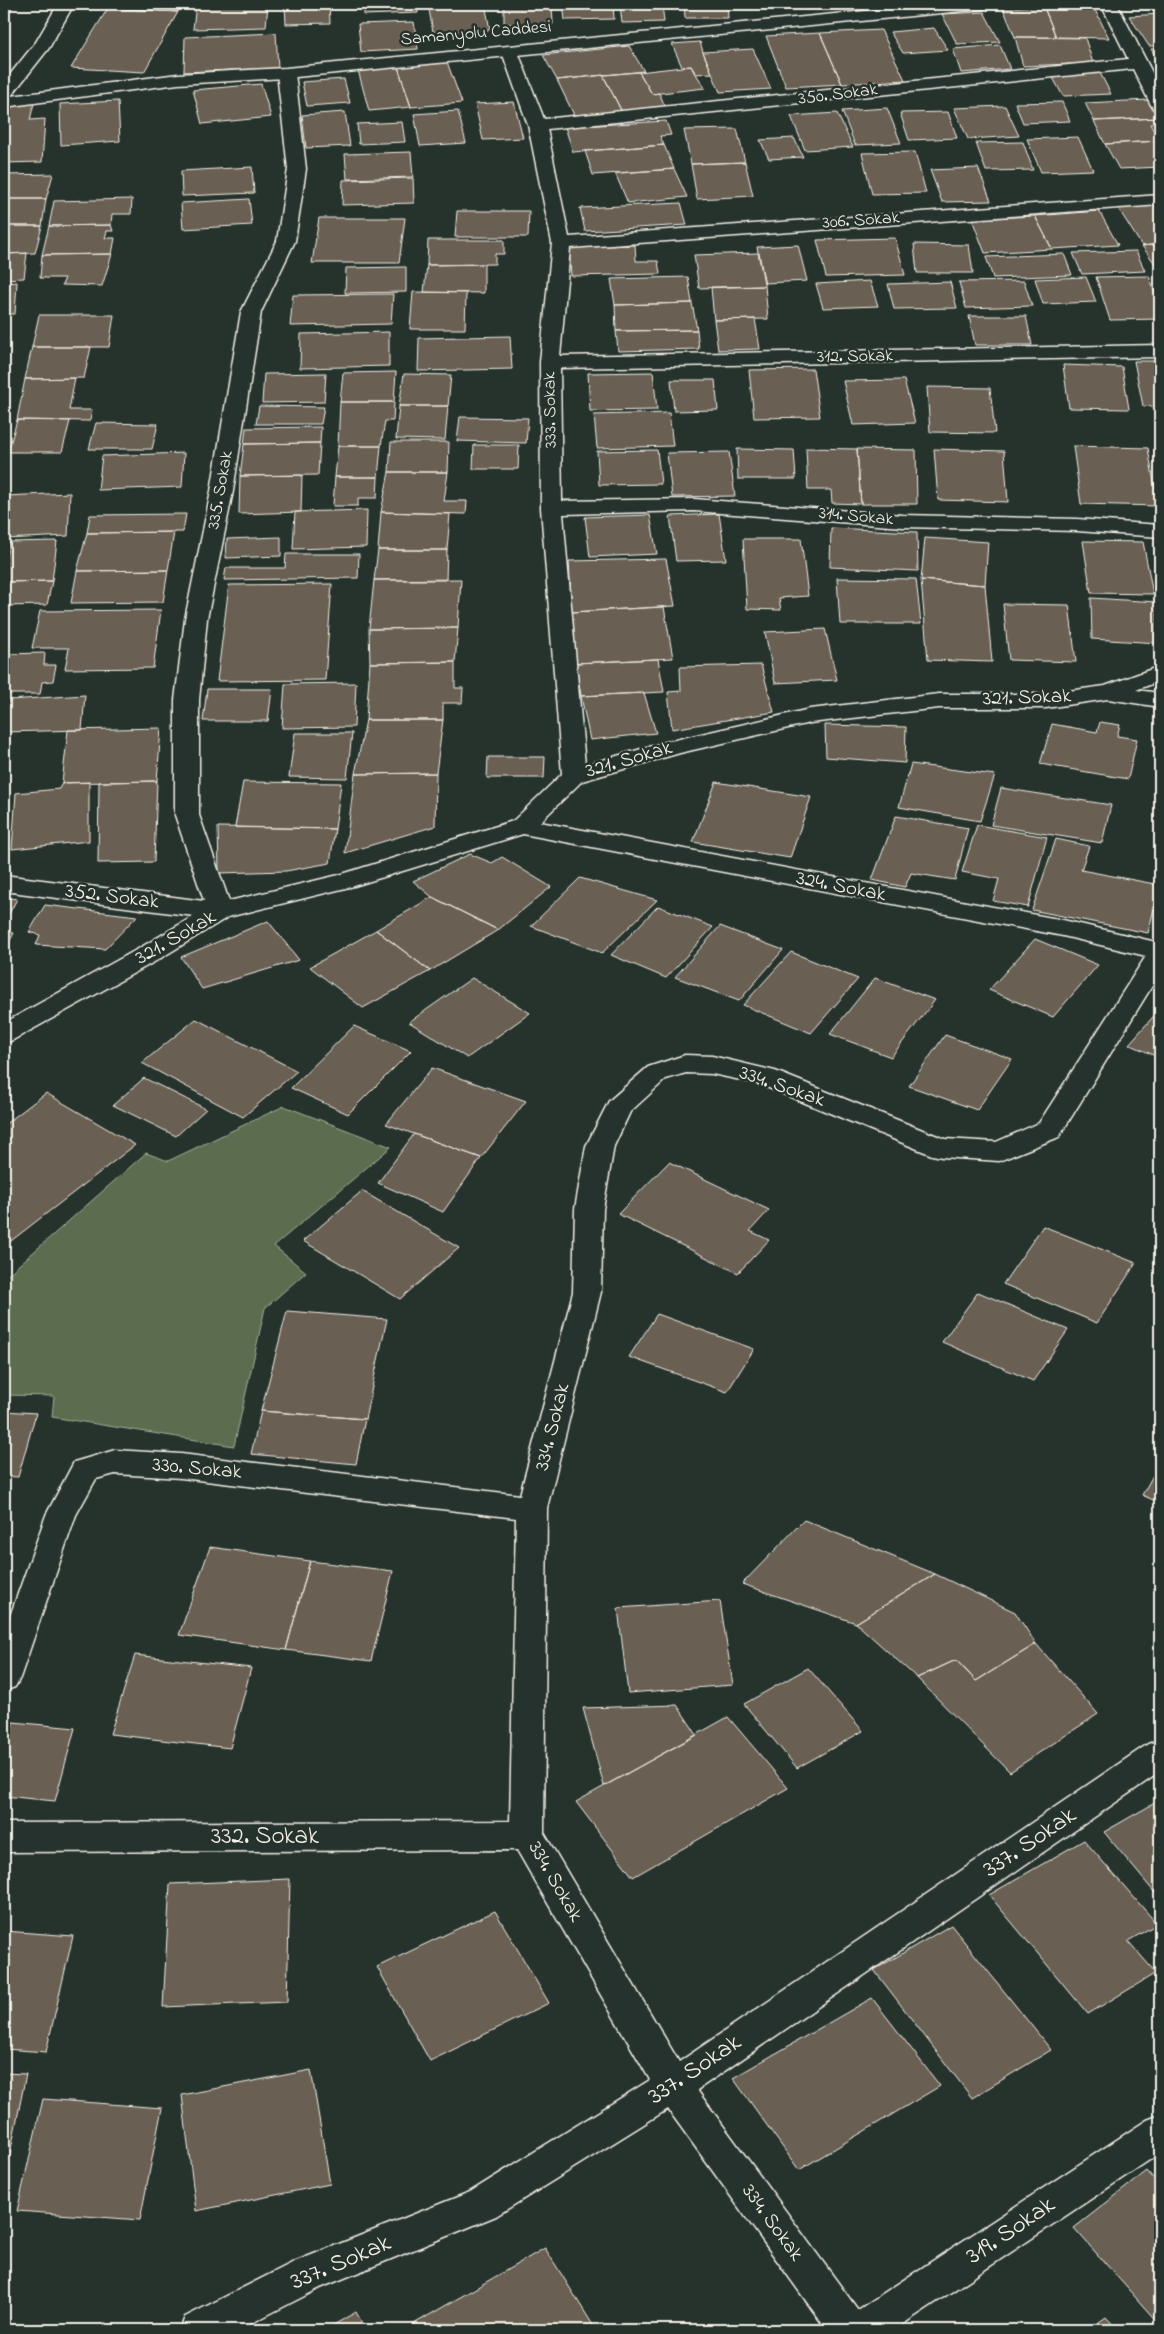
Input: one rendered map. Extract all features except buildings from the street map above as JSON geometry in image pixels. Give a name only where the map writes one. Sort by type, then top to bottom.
[{"type":"street","points":[[4,93],[43,44],[66,4]]},
{"type":"street","name":"Samanyolu Caddesi","points":[[4,102],[178,79],[286,72],[510,52],[981,4]]},
{"type":"street","points":[[1109,4],[1160,105]]},
{"type":"street","name":"333. Sokak","points":[[510,52],[537,125],[561,243],[550,362],[552,508],[574,776]]},
{"type":"street","name":"350. Sokak","points":[[537,125],[704,110],[972,79],[1138,63]]},
{"type":"street","name":"335. Sokak","points":[[220,911],[187,815],[187,700],[196,619],[222,491],[251,312],[286,241],[297,169],[286,72]]},
{"type":"street","name":"306. Sokak","points":[[561,243],[1160,200]]},
{"type":"street","name":"312. Sokak","points":[[550,362],[1160,351]]},
{"type":"street","name":"314. Sokak","points":[[552,508],[694,505],[903,520],[1077,525],[1160,531]]},
{"type":"street","name":"321. Sokak","points":[[4,1034],[147,955],[220,911],[345,881],[522,826],[574,776],[674,747],[810,716],[939,700],[1046,701],[1109,692],[1160,673]]},
{"type":"street","points":[[1109,692],[1160,700]]},
{"type":"street","name":"324. Sokak","points":[[522,826],[1063,928],[1160,952]]},
{"type":"street","name":"352. Sokak","points":[[4,883],[220,911]]},
{"type":"street","name":"334. Sokak","points":[[850,2330],[674,2086],[527,1835],[532,1508],[587,1292],[589,1209],[600,1146],[619,1107],[657,1073],[685,1064],[694,1064],[712,1065],[766,1076],[942,1148],[999,1152],[1049,1130],[1160,952]]},
{"type":"street","name":"330. Sokak","points":[[4,1678],[61,1515],[85,1470],[115,1462],[181,1466],[532,1508]]},
{"type":"street","name":"337. Sokak","points":[[198,2330],[307,2275],[483,2204],[674,2086],[1160,1754]]},
{"type":"street","name":"332. Sokak","points":[[4,1838],[527,1835]]},
{"type":"street","name":"319. Sokak","points":[[861,2330],[1160,2132]]},
{"type":"green space","points":[[284,1106],[391,1147],[274,1246],[306,1272],[265,1308],[234,1446],[52,1417],[54,1396],[4,1395],[4,1278],[146,1153],[168,1161]]}]
